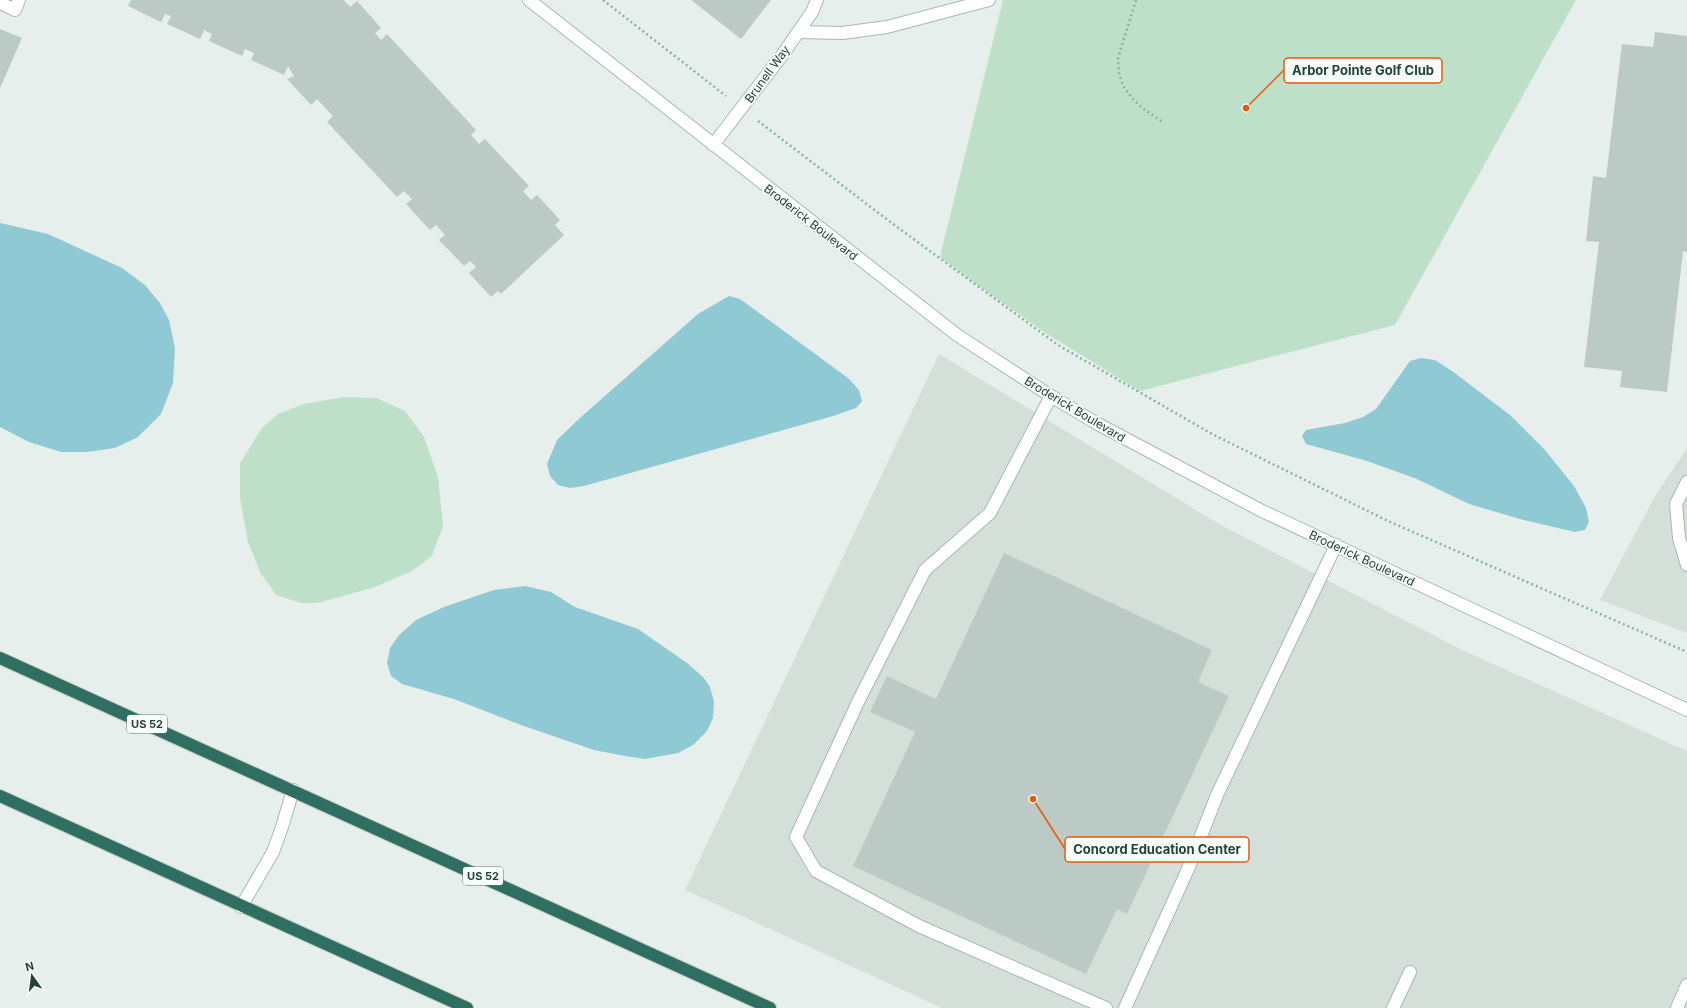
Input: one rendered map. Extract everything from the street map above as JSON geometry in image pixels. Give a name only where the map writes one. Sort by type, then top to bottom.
[{"type":"highway","name":"US 52","points":[[0,658],[770,1008]]},
{"type":"highway","points":[[0,796],[241,907],[467,1008]]},
{"type":"street","name":"Broderick Boulevard","points":[[529,0],[957,335],[1051,396],[1096,423],[1173,465],[1262,511],[1687,710]]},
{"type":"street","name":"Brunell Way","points":[[713,145],[798,32],[812,12],[817,0]]},
{"type":"street","points":[[798,32],[842,33],[887,27],[989,0]]},
{"type":"street","points":[[0,3],[17,5]]},
{"type":"street","points":[[1051,396],[990,513],[924,570],[858,702],[796,837],[816,870],[919,926],[1106,1008]]},
{"type":"street","points":[[1687,482],[1676,504],[1679,538],[1687,565]]},
{"type":"street","points":[[1125,1008],[1188,869],[1217,795],[1336,545]]},
{"type":"street","points":[[241,907],[273,852],[293,790]]},
{"type":"street","points":[[1393,1008],[1410,972]]},
{"type":"street","points":[[1677,1008],[1687,985]]},
{"type":"path","points":[[603,0],[889,221],[1058,345],[1212,434],[1388,521],[1687,652]]},
{"type":"path","points":[[1136,0],[1118,58],[1119,73],[1123,86],[1133,99],[1141,107],[1164,123]]},
{"type":"shaded area","points":[[939,354],[1219,524],[1462,650],[1687,751],[1687,1008],[942,1008],[685,890]]},
{"type":"shaded area","points":[[1687,448],[1687,633],[1600,600],[1654,498]]},
{"type":"green space","points":[[1003,0],[1576,0],[1395,325],[1140,391],[1047,334],[940,257]]},
{"type":"green space","points":[[344,397],[376,398],[405,411],[424,437],[438,477],[443,526],[432,556],[412,571],[375,587],[318,603],[301,603],[276,595],[260,572],[248,542],[240,498],[240,463],[262,428],[278,414],[304,404]]},
{"type":"water","points":[[0,223],[48,234],[122,268],[145,285],[160,303],[169,320],[175,348],[173,383],[161,414],[138,437],[115,448],[87,452],[61,452],[29,442],[0,427]]},
{"type":"water","points":[[729,296],[740,299],[848,378],[859,390],[862,401],[856,408],[833,416],[584,486],[570,488],[558,485],[550,476],[547,464],[557,440],[698,314]]},
{"type":"water","points":[[1421,358],[1435,360],[1452,371],[1510,415],[1544,449],[1574,486],[1586,508],[1589,522],[1585,530],[1575,532],[1520,519],[1469,504],[1417,479],[1367,461],[1306,444],[1302,436],[1306,430],[1345,423],[1363,417],[1376,409],[1410,361]]},
{"type":"water","points":[[525,586],[551,592],[575,607],[638,629],[687,663],[703,677],[710,687],[714,702],[713,718],[707,731],[693,745],[678,753],[645,759],[625,756],[594,750],[521,725],[454,699],[402,684],[391,676],[387,663],[390,648],[399,635],[416,620],[444,607],[494,590]]},
{"type":"building","points":[[131,0],[344,0],[350,7],[357,1],[381,28],[375,33],[381,40],[387,34],[476,130],[471,135],[479,144],[485,139],[529,186],[523,191],[531,200],[537,195],[560,220],[555,225],[564,235],[501,294],[498,291],[491,297],[469,273],[476,267],[470,261],[464,266],[439,240],[445,235],[436,225],[430,230],[406,204],[412,199],[404,191],[397,197],[327,122],[333,116],[317,99],[311,105],[287,79],[294,76],[288,66],[284,75],[251,60],[254,53],[245,49],[242,56],[209,41],[212,34],[204,30],[200,39],[167,24],[171,16],[165,14],[161,22],[128,6]]},
{"type":"building","points":[[691,0],[771,0],[741,39]]},
{"type":"building","points":[[0,29],[22,38],[0,88]]},
{"type":"building","points":[[1655,32],[1687,36],[1687,252],[1683,251],[1667,392],[1620,387],[1622,371],[1584,367],[1599,242],[1586,241],[1593,176],[1606,178],[1622,44],[1653,47]]},
{"type":"building","points":[[1004,553],[1212,650],[1198,682],[1229,696],[1127,914],[1117,909],[1086,974],[853,866],[915,732],[870,712],[887,676],[936,699]]},
{"type":"place","name":"Arbor Pointe Golf Club","points":[[1246,108]]},
{"type":"place","name":"Concord Education Center","points":[[1033,799]]}]
